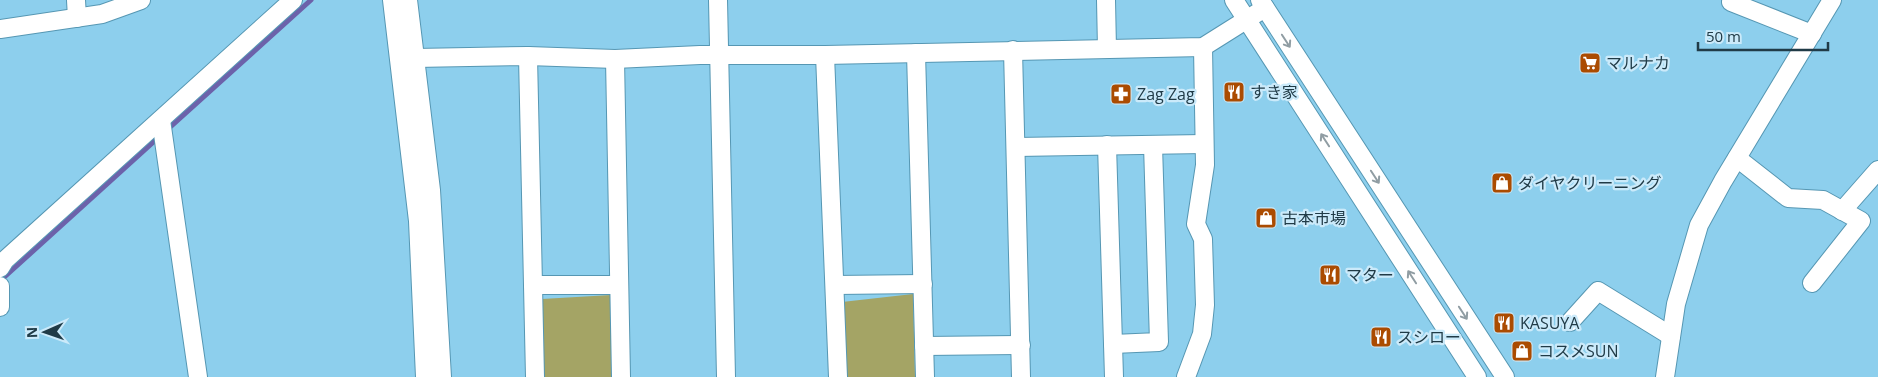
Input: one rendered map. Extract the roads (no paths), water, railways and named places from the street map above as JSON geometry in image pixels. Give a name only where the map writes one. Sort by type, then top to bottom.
[{"type":"street","points":[[76,0],[77,18]]},
{"type":"street","points":[[0,30],[102,14],[140,0]]},
{"type":"street","points":[[0,268],[6,260],[162,129],[293,0]]},
{"type":"street","points":[[392,0],[418,221],[425,377]]},
{"type":"street","points":[[408,0],[431,190],[442,377]]},
{"type":"street","points":[[718,0],[726,377]]},
{"type":"street","points":[[1106,0],[1107,49]]},
{"type":"street","points":[[1234,0],[1477,377]]},
{"type":"street","points":[[1665,377],[1676,304],[1699,225],[1736,158],[1832,0]]},
{"type":"street","points":[[1731,2],[1812,34]]},
{"type":"street","points":[[415,58],[528,56],[615,59],[1204,47],[1247,20],[1262,4],[1505,377]]},
{"type":"street","points":[[1186,377],[1202,334],[1205,305],[1203,238],[1196,224],[1205,165],[1204,47]]},
{"type":"street","points":[[1013,50],[1021,377]]},
{"type":"street","points":[[916,52],[925,377]]},
{"type":"street","points":[[825,55],[838,377]]},
{"type":"street","points":[[528,56],[535,377]]},
{"type":"street","points":[[615,59],[621,377]]},
{"type":"street","points":[[162,129],[198,377]]},
{"type":"street","points":[[1016,147],[1204,144]]},
{"type":"street","points":[[1107,145],[1114,377]]},
{"type":"street","points":[[1113,344],[1159,342],[1153,145]]},
{"type":"street","points":[[1736,158],[1788,198],[1823,200],[1861,220],[1812,283]]},
{"type":"street","points":[[1842,211],[1878,170]]},
{"type":"street","points":[[835,285],[922,284]]},
{"type":"street","points":[[533,285],[620,285]]},
{"type":"street","points":[[0,286],[0,307]]},
{"type":"street","points":[[1570,322],[1598,290],[1671,336]]},
{"type":"street","points":[[924,346],[1021,345]]},
{"type":"waterway","points":[[167,130],[311,0]]},
{"type":"waterway","points":[[0,281],[159,137]]},
{"type":"place","name":"マルナカ","points":[[1590,63]]},
{"type":"place","name":"すき家","points":[[1234,92]]},
{"type":"place","name":"Zag Zag","points":[[1121,94]]},
{"type":"place","name":"ダイヤクリーニング","points":[[1502,183]]},
{"type":"place","name":"古本市場","points":[[1266,218]]},
{"type":"place","name":"マター","points":[[1330,275]]},
{"type":"place","name":"KASUYA","points":[[1504,323]]},
{"type":"place","name":"スシロー","points":[[1381,337]]},
{"type":"place","name":"コスメSUN","points":[[1522,351]]}]
